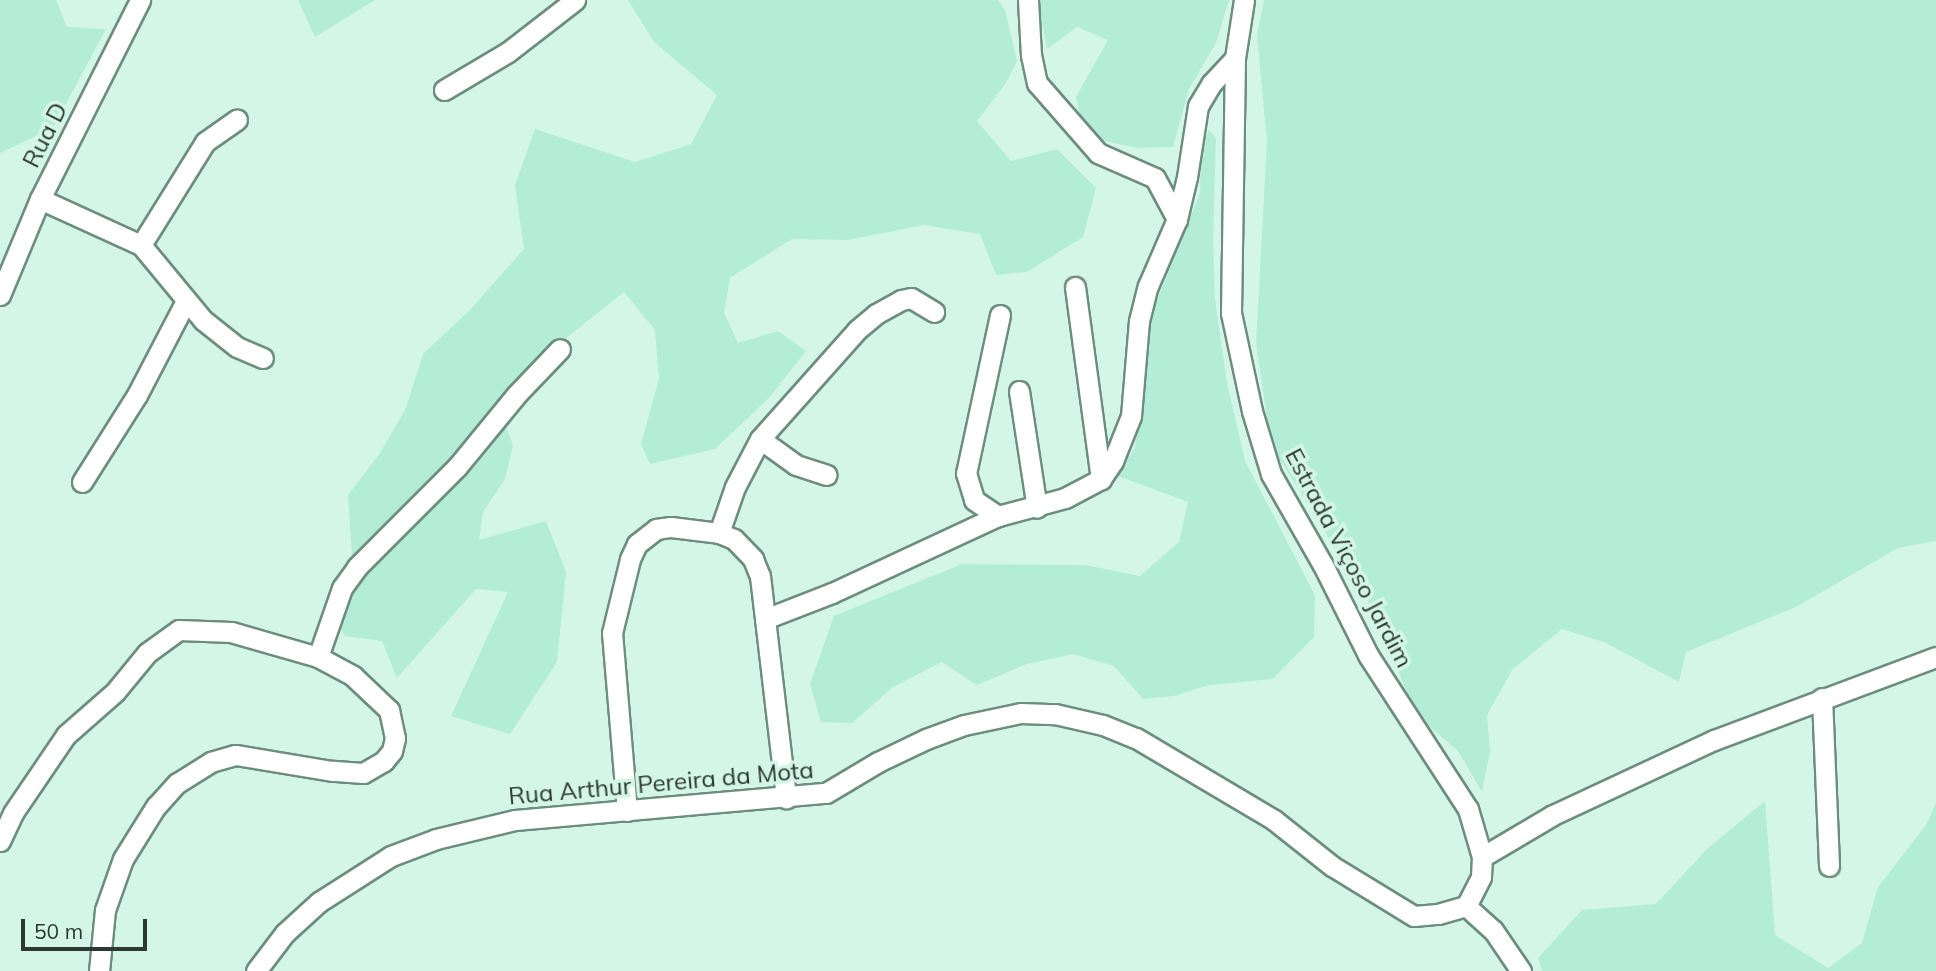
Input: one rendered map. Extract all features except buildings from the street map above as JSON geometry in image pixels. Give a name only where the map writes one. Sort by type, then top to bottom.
[{"type":"street","name":"Rua D","points":[[0,295],[40,199],[140,0]]},
{"type":"street","points":[[444,90],[508,52],[575,0]]},
{"type":"street","points":[[1028,0],[1031,55],[1037,83],[1098,153],[1155,177],[1177,219]]},
{"type":"street","name":"Estrada Viçoso Jardim","points":[[1244,0],[1235,58],[1231,313],[1248,398],[1271,474],[1323,565],[1368,654],[1468,809],[1482,857],[1481,877],[1466,906]]},
{"type":"street","points":[[765,619],[832,593],[998,516],[1037,508],[1101,479],[1122,443],[1131,416],[1139,321],[1148,286],[1177,219],[1188,177],[1198,106],[1211,84],[1235,58]]},
{"type":"street","points":[[141,245],[205,142],[237,120]]},
{"type":"street","points":[[40,199],[141,245],[186,301],[237,347],[263,358]]},
{"type":"street","points":[[1075,287],[1101,479]]},
{"type":"street","points":[[719,533],[735,487],[760,439],[838,351],[876,314],[890,305],[911,298],[934,312]]},
{"type":"street","points":[[82,482],[137,395],[186,301]]},
{"type":"street","points":[[998,516],[974,500],[967,473],[1000,315]]},
{"type":"street","points":[[318,657],[342,588],[357,566],[457,467],[517,394],[560,349]]},
{"type":"street","points":[[1019,391],[1037,508]]},
{"type":"street","points":[[760,439],[796,465],[826,475]]},
{"type":"street","points":[[627,811],[612,633],[630,559],[644,536],[656,529],[671,527],[719,533],[734,539],[753,559],[760,576],[786,798]]},
{"type":"street","points":[[0,841],[13,813],[66,735],[115,692],[147,653],[179,630],[231,632],[318,657],[353,676],[389,710],[395,738],[392,751],[384,761],[363,773],[332,772],[235,755],[211,762],[185,777],[156,806],[123,859],[105,910],[99,971]]},
{"type":"street","points":[[1482,857],[1553,815],[1651,768],[1758,722],[1936,657]]},
{"type":"street","points":[[1822,698],[1829,866]]},
{"type":"street","name":"Rua Arthur Pereira da Mota","points":[[256,971],[285,933],[319,902],[391,856],[502,822],[826,793],[878,762],[964,725],[1021,713],[1055,714],[1103,725],[1136,737],[1274,820],[1332,866],[1414,916],[1438,914],[1466,906]]},
{"type":"street","points":[[1466,906],[1493,930],[1517,960],[1521,971]]},
{"type":"green space","points":[[0,0],[56,0],[67,27],[106,29],[53,128],[0,153]]},
{"type":"green space","points":[[298,0],[375,0],[315,37]]},
{"type":"green space","points":[[628,0],[998,0],[1005,10],[1017,61],[1006,83],[977,121],[1011,161],[1057,149],[1096,188],[1083,237],[1027,272],[996,275],[980,234],[924,225],[848,240],[792,239],[730,278],[724,313],[738,343],[778,331],[806,351],[769,398],[715,449],[650,464],[641,444],[659,379],[655,330],[624,292],[535,363],[496,401],[513,445],[505,479],[483,512],[479,540],[546,521],[566,572],[557,662],[510,734],[451,716],[508,592],[476,589],[397,678],[382,641],[345,636],[335,620],[353,570],[348,495],[380,453],[406,408],[423,354],[469,311],[524,249],[515,185],[535,129],[635,162],[691,144],[717,95],[654,42]]},
{"type":"green space","points":[[1038,0],[1229,0],[1216,43],[1189,89],[1173,147],[1136,148],[1084,136],[1076,97],[1108,40],[1077,27],[1047,49]]},
{"type":"green space","points":[[1264,0],[1936,0],[1936,541],[1898,548],[1796,607],[1686,652],[1679,682],[1604,642],[1562,629],[1512,670],[1487,715],[1490,751],[1482,792],[1458,751],[1416,715],[1374,611],[1271,445],[1256,343],[1267,142],[1257,35]]},
{"type":"green space","points":[[1209,130],[1216,138],[1213,240],[1215,299],[1227,383],[1245,461],[1315,595],[1314,637],[1273,679],[1209,685],[1174,696],[1143,699],[1114,666],[1073,654],[1027,664],[977,685],[942,662],[893,687],[852,723],[821,722],[810,684],[834,616],[962,564],[1085,565],[1140,576],[1179,542],[1188,502],[1118,476],[1135,447],[1150,318],[1200,193],[1201,144]]},
{"type":"green space","points":[[1765,801],[1775,935],[1828,968],[1862,943],[1878,887],[1926,825],[1936,803],[1936,971],[1542,971],[1538,958],[1582,910],[1656,904],[1707,849]]}]
